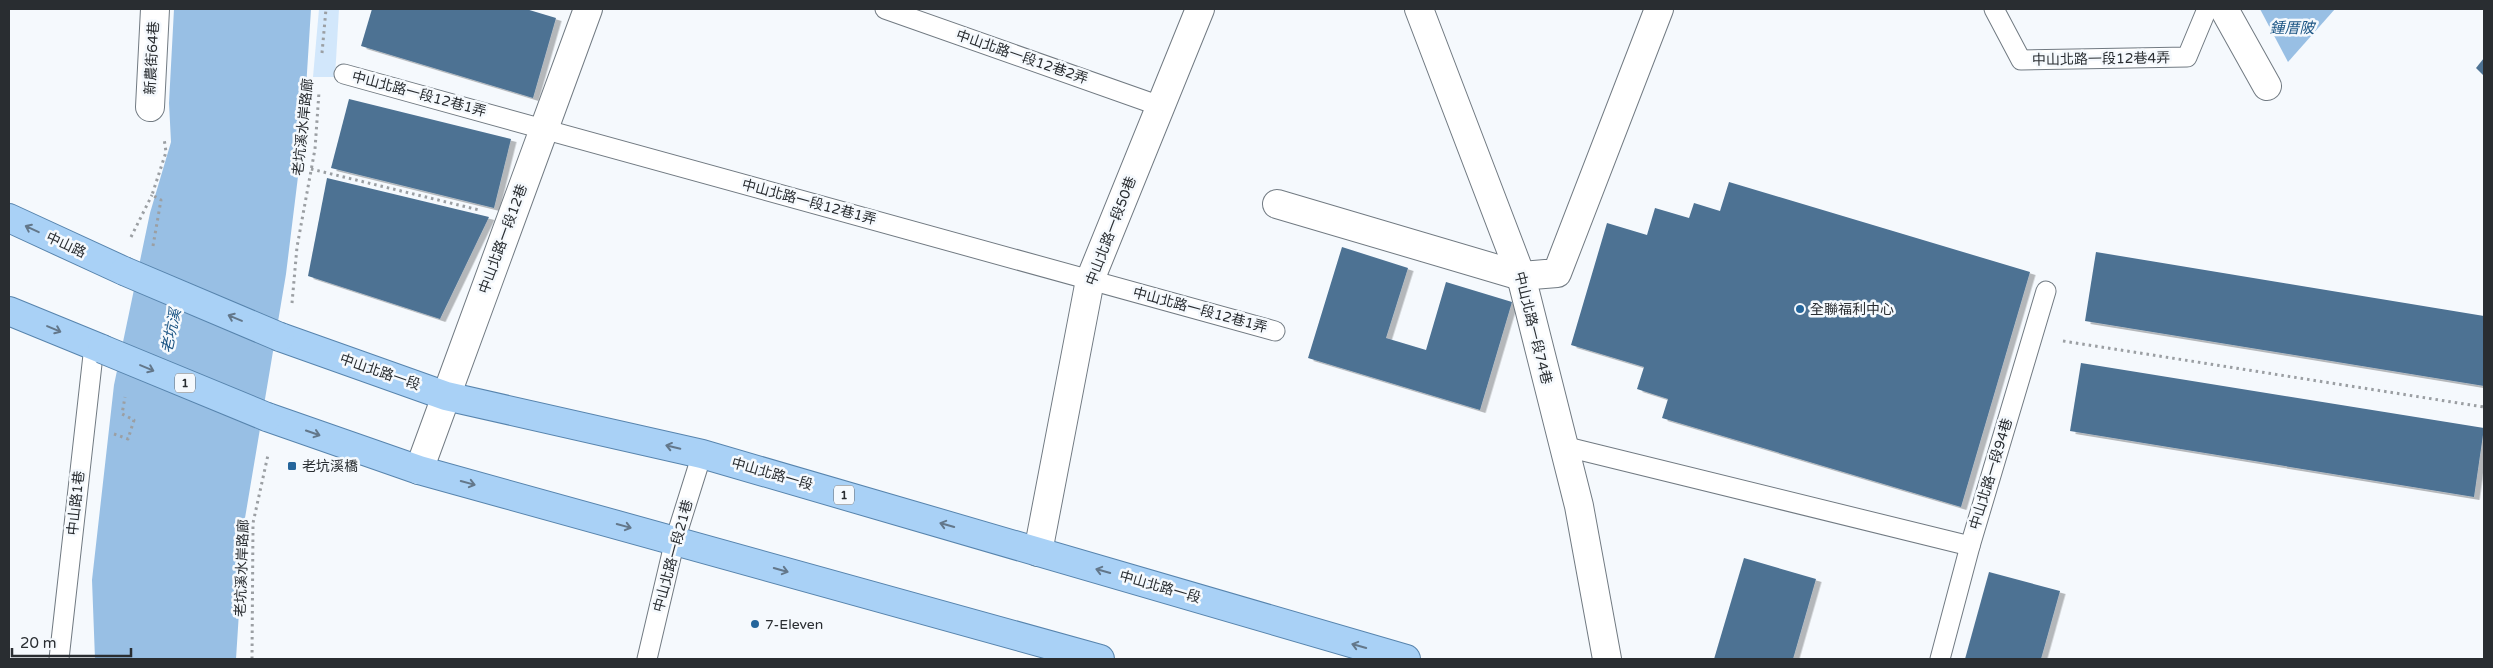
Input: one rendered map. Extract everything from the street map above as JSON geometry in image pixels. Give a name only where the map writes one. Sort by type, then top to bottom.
[{"type":"main road","name":"中山路","points":[[9,218],[120,269]]},
{"type":"main road","name":"1","points":[[120,269],[284,338]]},
{"type":"main road","name":"1","points":[[9,311],[272,419],[419,470],[1100,659]]},
{"type":"main road","name":"中山北路一段","points":[[284,338],[446,396],[702,454],[1406,659]]},
{"type":"street","name":"新農街64巷","points":[[150,107],[155,9]]},
{"type":"street","name":"中山北路一段12巷","points":[[419,470],[588,9]]},
{"type":"street","name":"中山北路一段50巷","points":[[1038,552],[1090,280],[1200,9]]},
{"type":"street","name":"中山北路一段74巷","points":[[1419,9],[1521,276],[1579,506],[1607,659]]},
{"type":"street","points":[[1277,204],[1521,276],[1557,273],[1659,9]]},
{"type":"street","points":[[2224,9],[2267,86]]},
{"type":"lane","name":"中山北路一段12巷2弄","points":[[885,9],[1160,106]]},
{"type":"lane","name":"中山北路一段12巷4弄","points":[[1994,9],[2021,60],[2187,57],[2207,9]]},
{"type":"lane","name":"中山北路一段12巷1弄","points":[[344,74],[1275,331]]},
{"type":"lane","name":"中山北路一段94巷","points":[[1940,659],[1970,546],[2046,290]]},
{"type":"lane","name":"中山路1巷","points":[[59,659],[98,348]]},
{"type":"lane","points":[[1563,446],[1970,546]]},
{"type":"lane","name":"中山北路一段21巷","points":[[647,659],[675,540],[702,454]]},
{"type":"path","name":"老坑溪水岸路廊","points":[[321,61],[326,9]]},
{"type":"path","name":"老坑溪水岸路廊","points":[[284,338],[297,247],[311,169],[319,90]]},
{"type":"path","points":[[311,169],[511,218]]},
{"type":"path","points":[[120,269],[152,195]]},
{"type":"path","points":[[2072,343],[2484,407]]},
{"type":"path","name":"老坑溪水岸路廊","points":[[252,659],[253,523],[272,419]]},
{"type":"path","points":[[128,439],[134,420]]},
{"type":"shaded area","points":[[319,9],[339,9],[335,77],[313,77]]},
{"type":"water","name":"老坑溪","points":[[174,9],[311,9],[303,136],[286,274],[245,518],[236,659],[95,659],[92,580],[114,385],[150,213],[171,142],[169,103]]},
{"type":"water","name":"鍾厝陂","points":[[2260,9],[2335,9],[2288,62]]},
{"type":"building","points":[[372,9],[526,9],[556,18],[533,98],[361,46]]},
{"type":"building","points":[[2484,58],[2484,76],[2476,68]]},
{"type":"building","points":[[349,99],[511,139],[494,208],[331,168]]},
{"type":"building","points":[[327,178],[489,217],[440,319],[308,276]]},
{"type":"building","name":"全聯福利中心","points":[[1729,182],[2030,272],[1961,507],[1662,418],[1668,399],[1637,389],[1644,367],[1571,345],[1607,223],[1647,235],[1655,208],[1689,218],[1694,203],[1720,211]]},
{"type":"building","points":[[1342,247],[1408,268],[1386,338],[1426,350],[1446,282],[1512,302],[1480,410],[1308,358]]},
{"type":"building","points":[[2096,252],[2484,316],[2484,386],[2085,321]]},
{"type":"building","points":[[2081,363],[2484,428],[2474,497],[2070,431]]},
{"type":"building","points":[[1744,558],[1816,579],[1793,659],[1714,659]]},
{"type":"building","points":[[1989,572],[2060,591],[2041,659],[1965,659]]},
{"type":"place","name":"全聯福利中心","points":[[1800,309]]},
{"type":"place","name":"老坑溪橋","points":[[292,466]]},
{"type":"place","name":"7-Eleven","points":[[755,624]]}]
